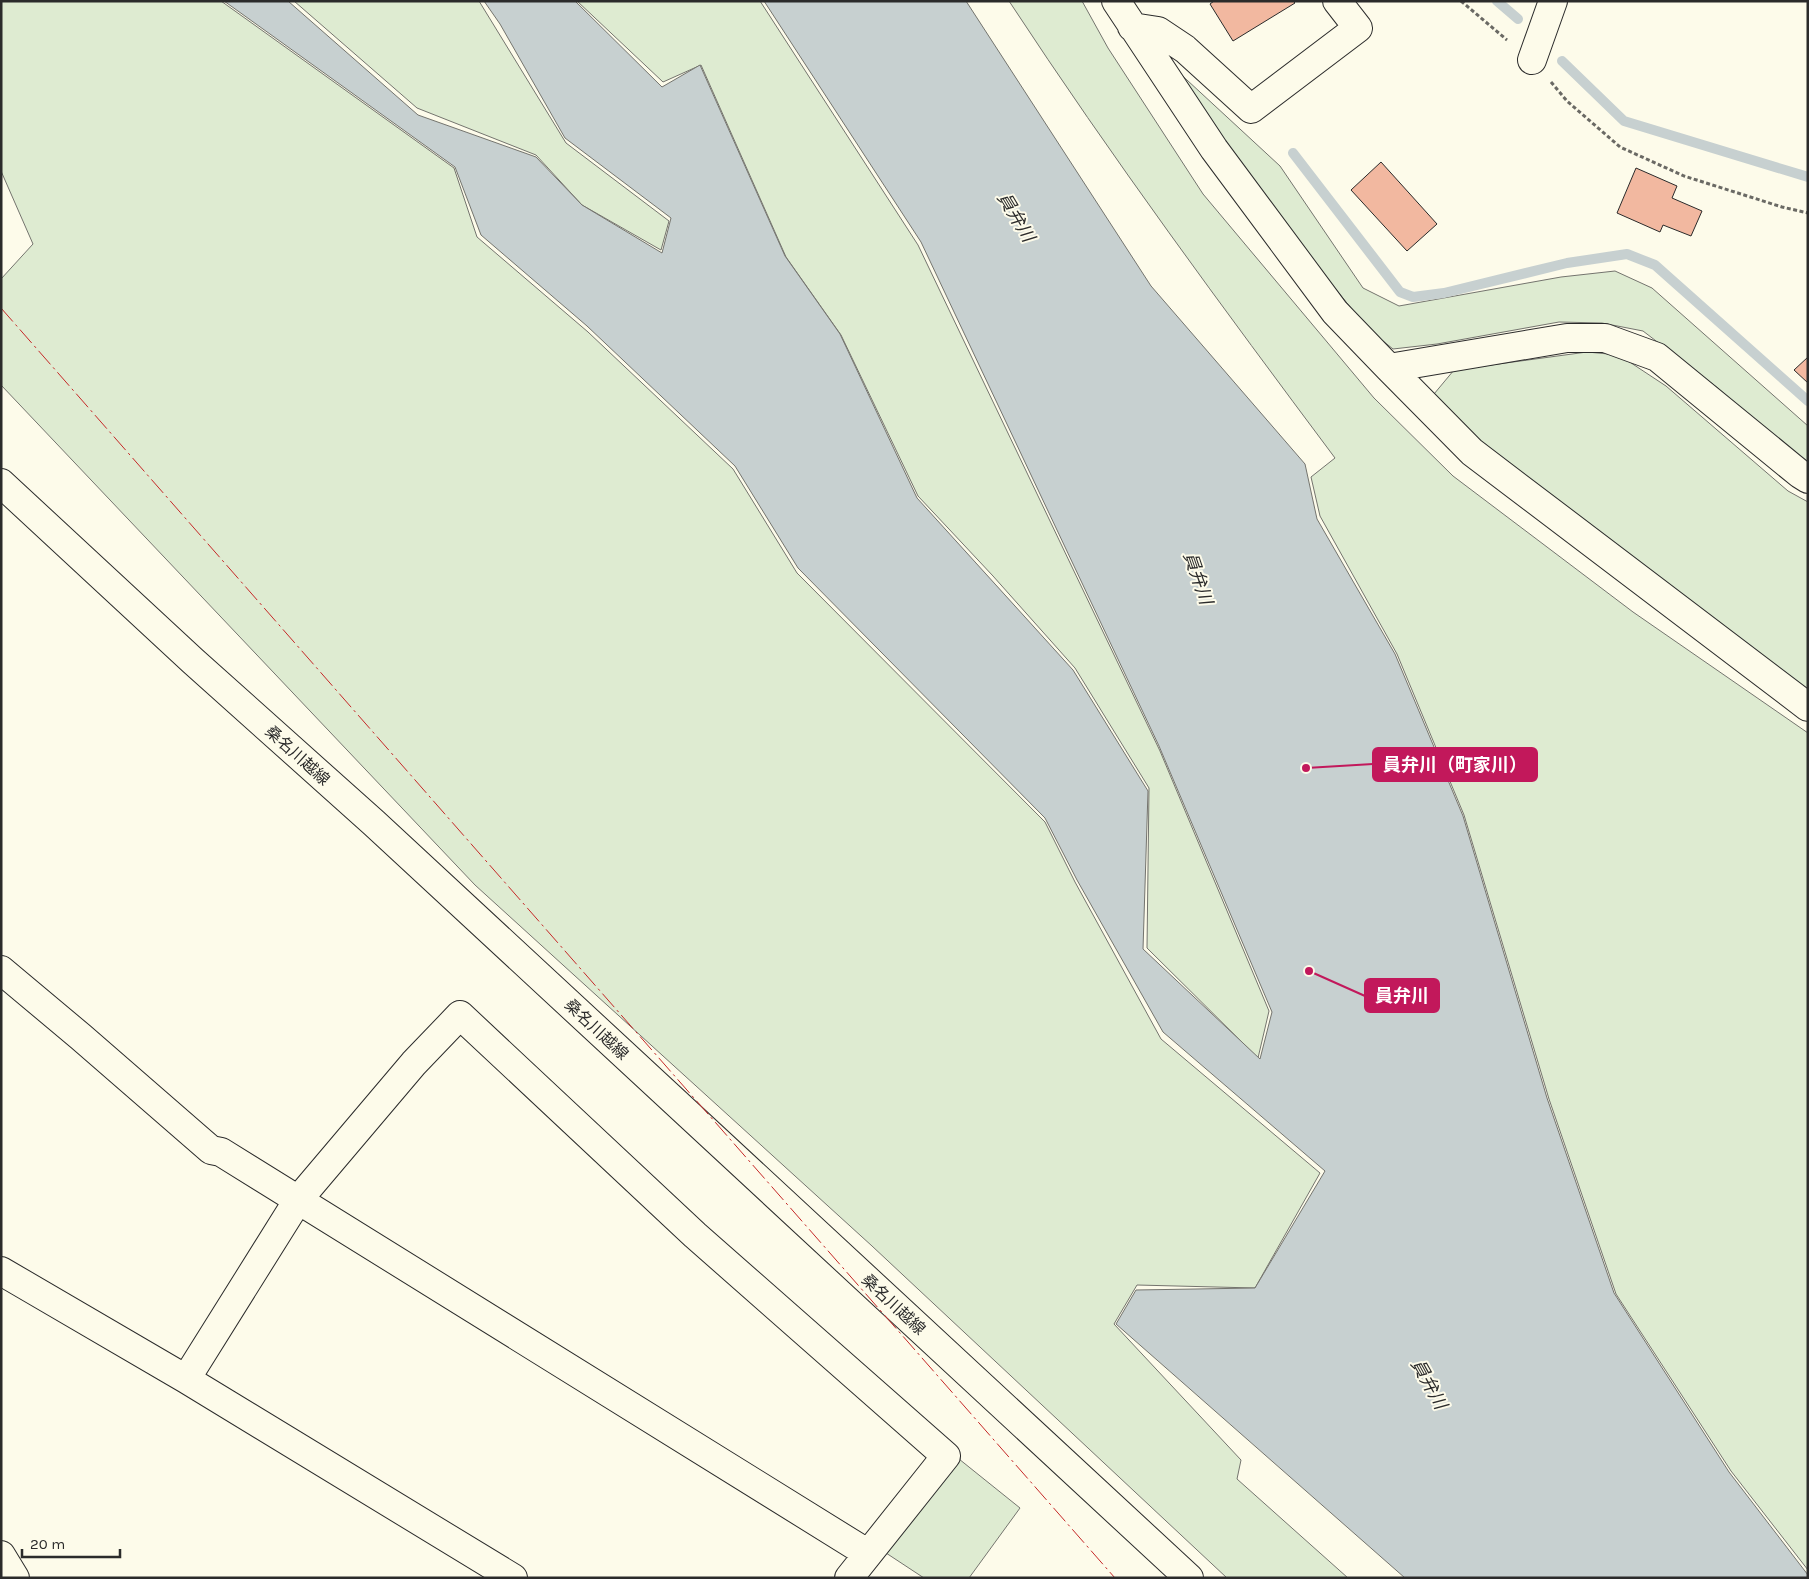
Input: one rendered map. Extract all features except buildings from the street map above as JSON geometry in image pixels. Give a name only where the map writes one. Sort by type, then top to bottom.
[{"type":"street","points":[[1116,1],[1132,28],[1214,149],[1335,312],[1389,368],[1472,452],[1808,707]]},
{"type":"street","points":[[1132,28],[1158,31],[1185,48],[1251,109],[1358,28],[1337,1]]},
{"type":"street","points":[[1532,60],[1553,1]]},
{"type":"street","points":[[1389,368],[1567,338],[1605,338],[1657,357],[1808,479]]},
{"type":"street","name":"桑名川越線","points":[[1,483],[193,661],[374,823],[1189,1578]]},
{"type":"street","points":[[1,970],[211,1150],[221,1152],[868,1553]]},
{"type":"street","points":[[186,1378],[298,1200],[414,1063],[460,1015],[695,1235],[946,1456],[849,1578]]},
{"type":"street","points":[[1,1271],[186,1378],[513,1578]]},
{"type":"street","points":[[1,1555],[15,1578]]},
{"type":"path","points":[[1461,1],[1532,60],[1567,101],[1620,147],[1684,176],[1782,207],[1808,213]]},
{"type":"green space","points":[[1,1],[221,1],[454,168],[477,237],[588,332],[733,469],[797,573],[1045,822],[1075,882],[1161,1039],[1320,1173],[1255,1288],[1137,1285],[1114,1324],[1241,1460],[1237,1479],[1348,1578],[1227,1578],[872,1246],[475,885],[1,385],[1,279],[33,244],[1,171]]},
{"type":"green space","points":[[294,1],[479,1],[566,143],[669,221],[661,250],[582,205],[536,155],[417,108]]},
{"type":"green space","points":[[577,1],[760,1],[918,245],[1160,751],[1269,1011],[1258,1058],[1147,948],[1149,788],[1075,668],[918,496],[841,335],[786,257],[701,65],[663,82]]},
{"type":"green space","points":[[1009,1],[1082,1],[1108,48],[1203,194],[1374,398],[1453,476],[1633,612],[1808,733],[1808,1570],[1731,1471],[1616,1294],[1549,1099],[1464,815],[1397,654],[1320,516],[1311,477],[1335,458],[1128,175]]},
{"type":"green space","points":[[1161,56],[1280,166],[1363,288],[1399,306],[1561,277],[1615,271],[1652,288],[1808,426],[1808,472],[1719,389],[1643,331],[1602,323],[1559,322],[1437,344],[1393,349],[1368,329],[1261,197]]},
{"type":"green space","points":[[1587,352],[1619,355],[1666,386],[1788,491],[1808,502],[1808,692],[1479,444],[1434,394],[1454,370]]},
{"type":"green space","points":[[959,1459],[1020,1508],[969,1578],[924,1578],[883,1551]]},
{"type":"water","points":[[224,1],[288,1],[418,115],[536,157],[582,205],[662,253],[671,218],[565,138],[500,24],[484,1],[575,1],[662,87],[700,65],[785,256],[840,334],[917,498],[1073,670],[1148,791],[1143,949],[1260,1059],[1272,1012],[1159,746],[921,242],[764,1],[966,1],[1151,286],[1305,464],[1317,519],[1395,654],[1463,816],[1547,1098],[1614,1293],[1729,1472],[1808,1575],[1808,1578],[1405,1578],[1116,1324],[1136,1290],[1255,1288],[1325,1171],[1163,1032],[1077,880],[1045,818],[798,568],[735,466],[587,326],[481,235],[455,167]]},
{"type":"waterway","points":[[1497,1],[1518,19]]},
{"type":"waterway","points":[[1562,61],[1624,121],[1808,177]]},
{"type":"waterway","points":[[1293,153],[1400,292],[1413,297],[1444,293],[1567,263],[1627,254],[1655,265],[1808,401]]},
{"type":"power","points":[[1,308],[1115,1578]]},
{"type":"place","name":"員弁川（町家川）","points":[[1306,768]]},
{"type":"place","name":"員弁川","points":[[1309,971]]}]
